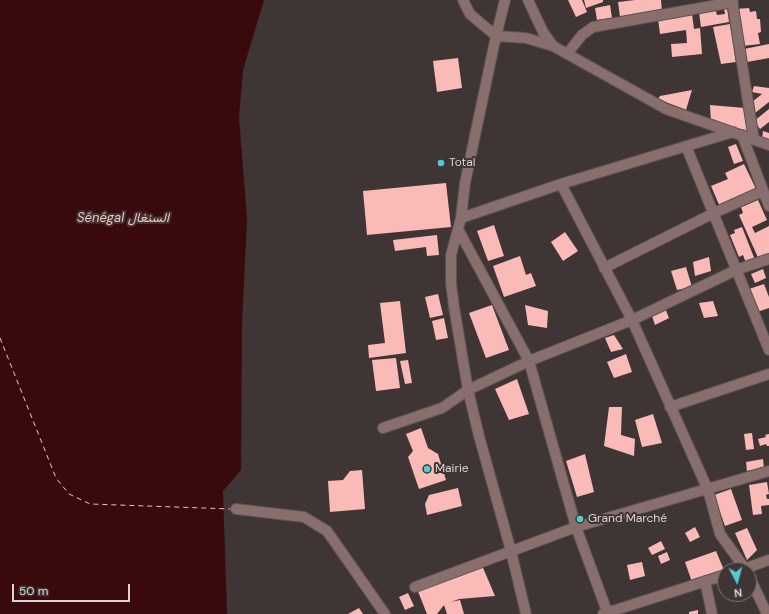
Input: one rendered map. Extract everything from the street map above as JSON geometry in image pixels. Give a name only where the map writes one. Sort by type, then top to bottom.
[{"type":"street","points":[[463,0],[470,14],[496,36],[526,38],[554,46],[666,109],[769,145]]},
{"type":"street","points":[[505,0],[465,182],[461,218],[451,255],[451,283],[468,390],[479,436],[511,551],[526,614]]},
{"type":"street","points":[[528,0],[543,32],[554,46]]},
{"type":"street","points":[[567,54],[582,35],[593,27],[733,1],[754,140]]},
{"type":"street","points":[[461,218],[561,184],[686,146],[738,134]]},
{"type":"street","points":[[738,134],[769,206]]},
{"type":"street","points":[[686,146],[769,350]]},
{"type":"street","points":[[561,184],[632,320],[708,490],[720,534],[739,562]]},
{"type":"street","points":[[604,268],[714,213],[763,191]]},
{"type":"street","points":[[458,229],[529,360],[576,527],[606,613],[717,577]]},
{"type":"street","points":[[383,428],[442,408],[468,390],[529,360],[632,320],[736,270],[769,259]]},
{"type":"street","points":[[670,407],[769,374]]},
{"type":"street","points":[[415,588],[576,527],[708,490],[769,471]]},
{"type":"street","points":[[236,509],[304,517],[327,531],[385,614]]},
{"type":"street","points":[[757,566],[769,560]]},
{"type":"street","points":[[705,581],[712,614]]},
{"type":"street","points":[[757,594],[767,614]]},
{"type":"water","name":"Sénégal السنغال","points":[[0,0],[264,0],[243,70],[239,117],[247,219],[242,324],[241,470],[223,491],[227,614],[0,614]]},
{"type":"building","points":[[568,0],[582,0],[587,12],[576,17]]},
{"type":"building","points":[[584,0],[603,0],[603,2],[586,8]]},
{"type":"building","points":[[635,0],[661,0],[662,12],[620,17],[618,2]]},
{"type":"building","points":[[610,5],[612,18],[597,20],[595,8]]},
{"type":"building","points":[[727,7],[729,22],[701,27],[699,12]],"holes":[[[724,9],[725,14],[717,15],[716,11]]]},
{"type":"building","points":[[749,8],[750,12],[756,11],[757,19],[760,19],[761,32],[758,33],[760,44],[742,46],[736,9]]},
{"type":"building","points":[[692,14],[694,29],[700,28],[702,54],[672,57],[671,44],[687,43],[686,30],[660,34],[658,19]]},
{"type":"building","points":[[730,24],[736,62],[721,64],[713,27]]},
{"type":"building","points":[[769,44],[769,58],[747,62],[744,49]]},
{"type":"building","points":[[458,58],[462,88],[437,92],[433,61]]},
{"type":"building","points":[[754,86],[769,88],[769,102],[755,113],[752,102],[762,94],[752,92]]},
{"type":"building","points":[[692,90],[686,110],[658,99],[660,96]]},
{"type":"building","points":[[710,105],[745,108],[748,132],[711,123]]},
{"type":"building","points":[[769,109],[769,122],[760,129],[754,121]]},
{"type":"building","points":[[763,131],[769,133],[769,140],[762,139]]},
{"type":"building","points":[[736,144],[743,161],[734,164],[728,147]]},
{"type":"building","points":[[744,164],[757,191],[720,207],[711,186],[728,179],[725,173]]},
{"type":"building","points":[[446,183],[451,227],[367,235],[363,191]]},
{"type":"building","points":[[758,200],[767,220],[752,227],[755,233],[769,226],[769,258],[760,262],[739,215],[743,213],[741,207]]},
{"type":"building","points":[[494,225],[504,256],[488,261],[477,231]]},
{"type":"building","points":[[742,227],[755,260],[746,263],[743,255],[739,257],[730,235],[735,233],[734,230]]},
{"type":"building","points":[[565,232],[578,251],[563,261],[551,242]]},
{"type":"building","points":[[437,235],[439,255],[427,256],[426,247],[395,251],[393,240]]},
{"type":"building","points":[[520,256],[526,275],[531,273],[536,286],[504,297],[493,266]]},
{"type":"building","points":[[709,257],[711,271],[695,276],[693,262]]},
{"type":"building","points":[[686,267],[692,287],[677,290],[671,271]]},
{"type":"building","points":[[763,269],[766,278],[755,283],[751,274]]},
{"type":"building","points":[[764,284],[769,297],[769,308],[757,312],[749,289]]},
{"type":"building","points":[[438,294],[443,315],[430,318],[425,297]]},
{"type":"building","points":[[400,301],[406,353],[369,358],[368,345],[385,343],[380,303]]},
{"type":"building","points":[[713,301],[718,316],[704,318],[699,303]]},
{"type":"building","points":[[492,305],[509,350],[486,358],[469,313]]},
{"type":"building","points":[[525,305],[548,311],[547,328],[528,325]]},
{"type":"building","points":[[665,308],[669,318],[655,325],[652,316]]},
{"type":"building","points":[[444,318],[448,338],[436,340],[432,321]]},
{"type":"building","points":[[614,335],[623,349],[611,352],[605,338]]},
{"type":"building","points":[[626,354],[632,372],[614,378],[607,362]]},
{"type":"building","points":[[396,358],[400,388],[376,391],[372,360]]},
{"type":"building","points":[[408,360],[412,383],[405,384],[400,361]]},
{"type":"building","points":[[517,379],[529,414],[509,420],[495,389]]},
{"type":"building","points":[[609,407],[622,407],[621,435],[635,439],[634,456],[604,446]]},
{"type":"building","points":[[653,414],[662,443],[642,447],[635,420]]},
{"type":"building","name":"Mairie","points":[[421,428],[428,448],[438,454],[446,480],[419,489],[408,457],[413,451],[406,434]]},
{"type":"building","points":[[752,433],[754,449],[746,450],[744,434]]},
{"type":"building","points":[[769,434],[769,446],[766,444],[760,446],[758,439],[766,437],[765,435]]},
{"type":"building","points":[[585,454],[594,492],[577,497],[566,461]]},
{"type":"building","points":[[763,459],[764,468],[747,471],[746,462]]},
{"type":"building","points":[[362,470],[365,509],[330,512],[328,481],[343,480],[350,471]]},
{"type":"building","points":[[767,482],[769,494],[766,495],[767,499],[769,499],[769,505],[761,506],[762,514],[753,515],[749,485]]},
{"type":"building","points":[[458,488],[462,506],[427,515],[425,504],[429,495]]},
{"type":"building","points":[[731,489],[742,520],[725,526],[714,495]]},
{"type":"building","points":[[695,527],[700,537],[690,542],[685,533]]},
{"type":"building","points":[[747,528],[757,550],[747,560],[735,533]]},
{"type":"building","points":[[661,541],[665,549],[652,555],[648,548]]},
{"type":"building","points":[[716,551],[721,562],[717,562],[717,573],[692,582],[685,562]]},
{"type":"building","points":[[667,552],[670,560],[661,564],[658,556]]},
{"type":"building","points":[[642,562],[645,576],[630,580],[627,565]]},
{"type":"building","points":[[481,563],[495,596],[459,599],[451,602],[460,600],[464,614],[447,614],[444,605],[437,614],[427,614],[417,589]]},
{"type":"building","points":[[408,593],[414,606],[405,610],[399,597]]},
{"type":"building","points":[[359,608],[363,614],[348,614]]},
{"type":"building","points":[[698,610],[698,614],[689,614],[689,612]]},
{"type":"ferry route","points":[[0,338],[56,478],[69,494],[90,504],[232,509]]},
{"type":"place","name":"Total","points":[[441,163]]},
{"type":"place","name":"Mairie","points":[[427,469]]},
{"type":"place","name":"Grand Marché","points":[[580,519]]}]
